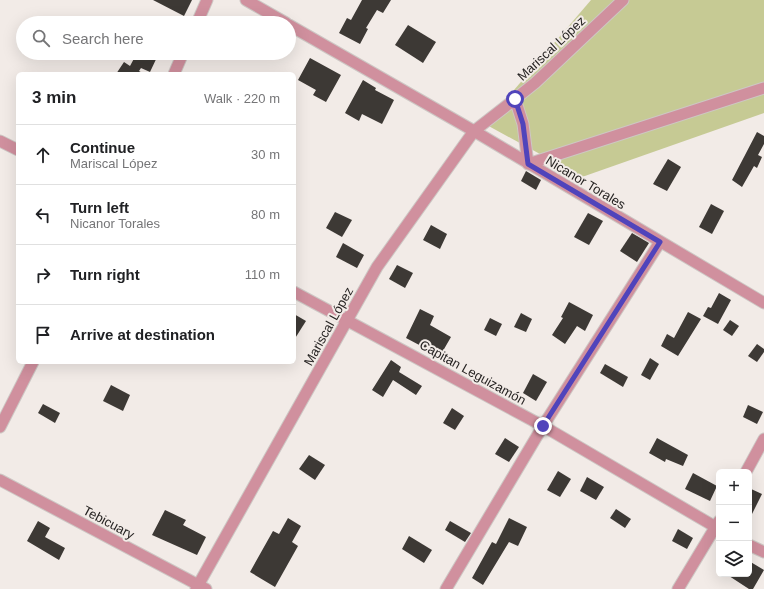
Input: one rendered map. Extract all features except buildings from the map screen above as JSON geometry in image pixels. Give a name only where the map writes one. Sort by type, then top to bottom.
[{"type":"street","points":[[200,16],[208,0]]},
{"type":"street","points":[[246,0],[274,16]]},
{"type":"street","name":"Mariscal López","points":[[200,588],[376,267],[474,131],[535,83],[623,0]]},
{"type":"street","name":"Nicanor Torales","points":[[296,29],[474,131],[764,303]]},
{"type":"street","points":[[175,72],[180,60]]},
{"type":"street","points":[[528,164],[764,88]]},
{"type":"street","name":"Mariscal López","points":[[515,99],[523,124],[528,164]]},
{"type":"street","points":[[0,141],[16,149]]},
{"type":"street","points":[[446,589],[543,426],[660,242]]},
{"type":"street","name":"Capitan Leguizamón","points":[[296,293],[543,426],[716,525]]},
{"type":"street","points":[[0,427],[32,364]]},
{"type":"street","points":[[748,469],[764,439]]},
{"type":"street","name":"Tebicuary","points":[[0,480],[200,588]]},
{"type":"street","points":[[678,589],[716,529]]},
{"type":"street","points":[[752,546],[764,552]]},
{"type":"green space","points":[[591,0],[764,0],[764,113],[582,177],[485,124]]},
{"type":"route","points":[[515,99],[523,124],[528,164],[660,242],[543,426]]}]
